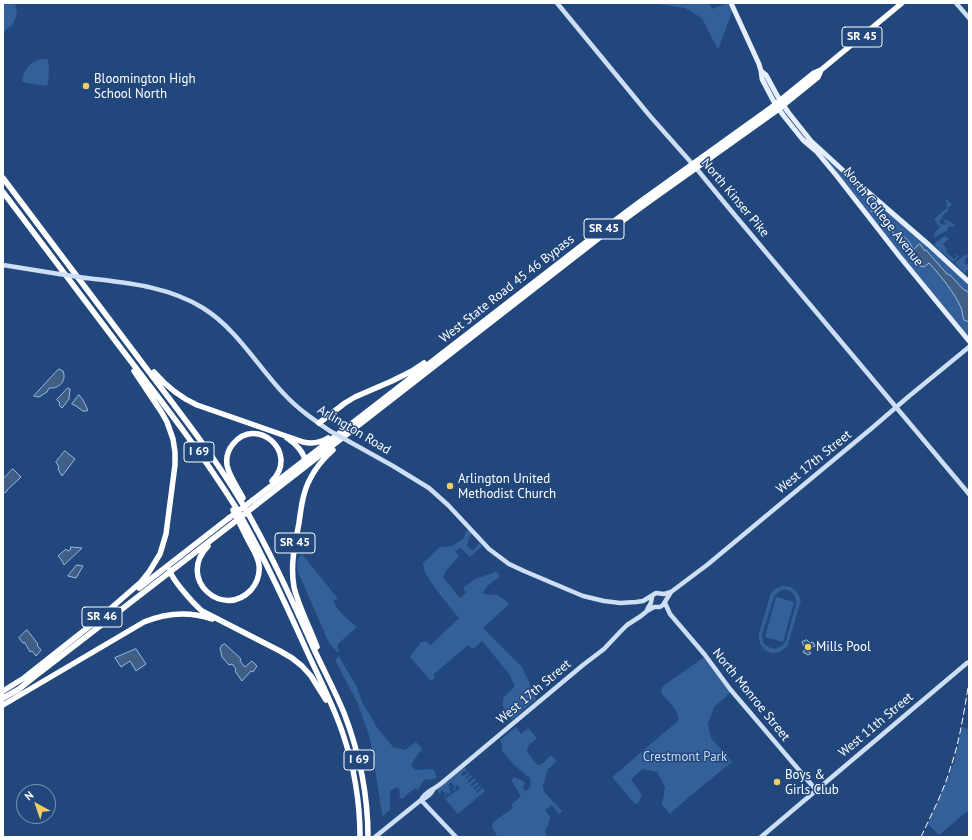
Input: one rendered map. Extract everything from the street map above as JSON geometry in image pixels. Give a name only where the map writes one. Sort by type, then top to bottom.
[{"type":"highway","name":"SR 45","points":[[780,105],[814,73],[821,70],[902,3]]},
{"type":"highway","name":"West State Road 45 46 Bypass","points":[[305,459],[628,211],[780,105]]},
{"type":"highway","name":"West State Road 45 46 Bypass","points":[[369,418],[573,258],[694,166]]},
{"type":"highway","name":"I 69","points":[[3,178],[187,422],[241,502],[264,542],[347,722],[358,757],[365,798],[368,837]]},
{"type":"highway","name":"I 69","points":[[3,192],[199,452],[244,522],[272,574],[333,708],[351,764],[356,791],[360,837]]},
{"type":"highway","points":[[573,258],[576,250]]},
{"type":"highway","points":[[483,329],[485,320]]},
{"type":"highway","points":[[102,616],[146,576],[160,554],[166,534],[175,461],[173,439],[165,417],[110,334]]},
{"type":"highway","points":[[121,334],[164,384],[180,396],[197,405],[303,442],[313,443],[326,440],[349,425]]},
{"type":"highway","points":[[319,424],[345,402],[392,382],[427,361],[435,358]]},
{"type":"highway","name":"SR 45","points":[[332,688],[326,667],[296,596],[292,578],[293,555],[304,495],[313,474],[327,455],[369,418]]},
{"type":"highway","name":"SR 46","points":[[3,698],[19,689],[170,572],[255,501],[300,471],[369,418]]},
{"type":"highway","points":[[267,430],[292,441],[298,447],[305,459],[300,471]]},
{"type":"highway","points":[[255,501],[263,489],[276,477],[281,468],[281,460],[279,450],[273,441],[263,435],[252,434],[243,436],[234,443],[228,453],[227,465],[252,514],[264,542]]},
{"type":"highway","name":"SR 45","points":[[255,501],[305,459]]},
{"type":"highway","points":[[220,483],[255,553],[259,568],[258,579],[252,589],[243,597],[227,600],[215,597],[205,590],[200,582],[197,569],[199,560],[204,550],[230,523]]},
{"type":"highway","points":[[230,523],[172,562],[170,572],[195,605],[206,613],[295,660],[313,679],[322,694],[345,742]]},
{"type":"highway","name":"SR 46","points":[[3,691],[24,678],[172,562]]},
{"type":"highway","points":[[3,705],[137,625],[151,619],[164,615],[191,614],[231,626]]},
{"type":"main road","points":[[731,3],[761,71],[766,75],[780,105],[811,141],[929,244],[969,282]]},
{"type":"main road","name":"North College Avenue","points":[[780,105],[803,140],[816,151],[836,175],[896,253],[969,341]]},
{"type":"street","name":"North Kinser Pike","points":[[557,3],[650,116],[694,166],[969,494]]},
{"type":"street","points":[[956,3],[969,18]]},
{"type":"street","name":"Arlington Road","points":[[3,265],[133,284],[163,290],[185,299],[204,309],[234,334],[264,371],[293,403],[308,416],[330,431],[394,466],[429,488],[448,505],[483,543],[509,564],[591,599],[617,603],[643,601],[651,602]]},
{"type":"street","name":"West 17th Street","points":[[665,602],[671,592],[707,565],[969,347]]},
{"type":"street","name":"West 17th Street","points":[[662,594],[671,592]]},
{"type":"street","points":[[657,593],[662,594],[665,602],[662,606],[657,607],[653,605],[651,598],[653,595],[657,593]]},
{"type":"street","name":"Arlington Road","points":[[643,601],[653,595]]},
{"type":"street","name":"West 17th Street","points":[[647,611],[651,602]]},
{"type":"street","name":"North Monroe Street","points":[[665,602],[670,614],[705,655],[730,689],[816,790]]},
{"type":"street","name":"West 17th Street","points":[[375,837],[425,798],[604,649],[622,629],[647,611],[657,607]]},
{"type":"street","name":"North Monroe Street","points":[[657,607],[670,614]]},
{"type":"street","name":"West 11th Street","points":[[761,837],[969,662]]},
{"type":"street","points":[[421,800],[456,837]]},
{"type":"green space","points":[[3,3],[15,3],[17,13],[12,25],[3,32]]},
{"type":"green space","points":[[650,3],[709,3],[712,9],[728,3],[732,12],[718,50],[702,18],[685,8]]},
{"type":"green space","points":[[43,59],[48,59],[48,85],[45,86],[22,82],[24,73],[28,66]]},
{"type":"green space","points":[[811,145],[969,284],[969,338]]},
{"type":"green space","points":[[945,200],[948,200],[952,205],[942,216],[944,219],[942,218],[939,221],[942,225],[945,225],[945,219],[950,226],[947,229],[948,230],[935,237],[933,236],[935,234],[934,233],[940,227],[934,219],[948,207]]},
{"type":"green space","points":[[947,221],[954,224],[954,226],[951,227]]},
{"type":"green space","points":[[945,236],[949,239],[943,244],[947,250],[946,252],[954,259],[957,256],[955,253],[959,256],[953,262],[934,245]]},
{"type":"green space","points":[[966,254],[968,256],[964,262],[967,265],[969,263],[969,269],[964,273],[955,264]]},
{"type":"green space","points":[[466,531],[469,531],[472,534],[469,538],[467,546],[473,551],[479,543],[482,546],[470,557],[461,548],[455,551],[459,556],[446,571],[443,577],[460,598],[466,593],[463,588],[475,579],[496,571],[500,576],[488,586],[483,594],[497,595],[508,602],[508,605],[483,628],[521,666],[536,699],[512,720],[503,706],[503,698],[515,686],[510,675],[482,641],[473,649],[468,645],[433,675],[435,678],[431,681],[410,657],[421,642],[425,641],[431,645],[459,618],[443,599],[427,576],[423,563],[440,547],[452,546],[463,539]]},
{"type":"green space","points":[[302,554],[338,599],[333,601],[338,609],[357,627],[337,646],[339,651],[338,653],[329,643],[298,572],[297,562]]},
{"type":"green space","points":[[783,586],[790,587],[795,590],[801,600],[787,647],[776,653],[772,653],[767,651],[761,644],[759,633],[771,593],[777,588]],"holes":[[[785,589],[795,597],[796,605],[786,641],[782,646],[775,649],[768,647],[763,643],[762,635],[774,596],[778,592]]]},
{"type":"green space","points":[[776,597],[794,602],[783,642],[765,637]]},
{"type":"green space","points":[[339,656],[357,687],[362,702],[375,725],[393,747],[405,750],[416,742],[422,749],[411,766],[416,770],[434,770],[437,778],[424,780],[418,790],[416,788],[403,799],[400,798],[399,788],[395,788],[390,791],[390,810],[383,816],[370,738],[358,704],[335,660]]},
{"type":"green space","name":"Crestmont Park","points":[[704,657],[730,693],[714,707],[708,724],[711,738],[732,762],[670,814],[662,805],[665,787],[657,772],[643,769],[631,779],[642,795],[638,803],[635,804],[612,777],[678,721],[676,710],[662,694],[661,690],[663,686]]},
{"type":"green space","points":[[516,727],[521,734],[528,728],[537,738],[528,746],[527,752],[537,765],[543,763],[551,755],[557,761],[548,769],[543,785],[544,792],[562,811],[559,814],[552,805],[545,810],[550,817],[545,831],[547,837],[498,837],[492,828],[493,822],[513,808],[511,805],[521,796],[511,780],[514,777],[523,781],[525,783],[523,787],[525,791],[528,790],[531,785],[530,778],[514,765],[502,751],[502,744],[500,740]]},
{"type":"green space","points":[[962,727],[969,729],[969,810],[939,835],[928,824],[954,763]]},
{"type":"green space","points":[[465,767],[467,770],[461,774],[463,776],[469,772],[470,773],[465,778],[466,779],[471,775],[473,776],[467,781],[469,783],[474,778],[476,780],[470,785],[471,787],[477,782],[479,784],[473,788],[475,790],[480,785],[481,787],[476,792],[477,793],[483,788],[485,791],[458,814],[445,799],[460,788],[457,785],[453,791],[452,790],[455,787],[451,782],[448,785],[451,792],[449,794],[446,793],[447,795],[445,797],[444,796],[446,794],[442,790],[440,792],[442,796],[437,790]]},
{"type":"shaded area","points":[[920,244],[947,274],[950,275],[969,294],[969,322],[964,320],[962,310],[951,290],[929,263],[924,267],[920,266],[908,255]]},
{"type":"shaded area","points":[[59,369],[63,371],[64,375],[61,384],[53,388],[49,388],[47,392],[39,397],[34,396]]},
{"type":"shaded area","points":[[68,388],[70,389],[69,399],[62,408],[57,400]]},
{"type":"shaded area","points":[[79,395],[88,410],[87,411],[83,411],[72,404]]},
{"type":"shaded area","points":[[65,451],[75,459],[62,476],[56,462]]},
{"type":"shaded area","points":[[13,469],[21,477],[3,494],[3,479]]},
{"type":"shaded area","points":[[71,547],[82,548],[64,565],[58,556],[66,549],[68,551],[70,550]]},
{"type":"shaded area","points":[[77,565],[83,566],[76,578],[68,576]]},
{"type":"shaded area","points":[[27,630],[41,650],[36,656],[32,651],[30,652],[25,643],[23,643],[19,638]]},
{"type":"shaded area","name":"Mills Pool","points":[[807,640],[810,643],[813,642],[815,646],[810,648],[808,651],[811,653],[808,655],[803,652],[805,649],[802,642]]},
{"type":"shaded area","points":[[225,644],[241,659],[240,661],[245,667],[252,661],[257,666],[253,672],[251,671],[242,681],[232,664],[229,665],[222,657],[220,648]]},
{"type":"shaded area","points":[[136,649],[146,664],[136,671],[130,661],[121,667],[115,658]]},
{"type":"waterway","points":[[871,211],[878,213],[894,234],[907,239],[913,250]]},
{"type":"railway","points":[[921,837],[947,778],[956,748],[969,682]]},
{"type":"place","name":"Bloomington High School North","points":[[86,86]]},
{"type":"place","name":"Arlington United Methodist Church","points":[[450,486]]},
{"type":"place","name":"Mills Pool","points":[[808,647]]},
{"type":"place","name":"Boys & Girls Club","points":[[777,782]]}]
